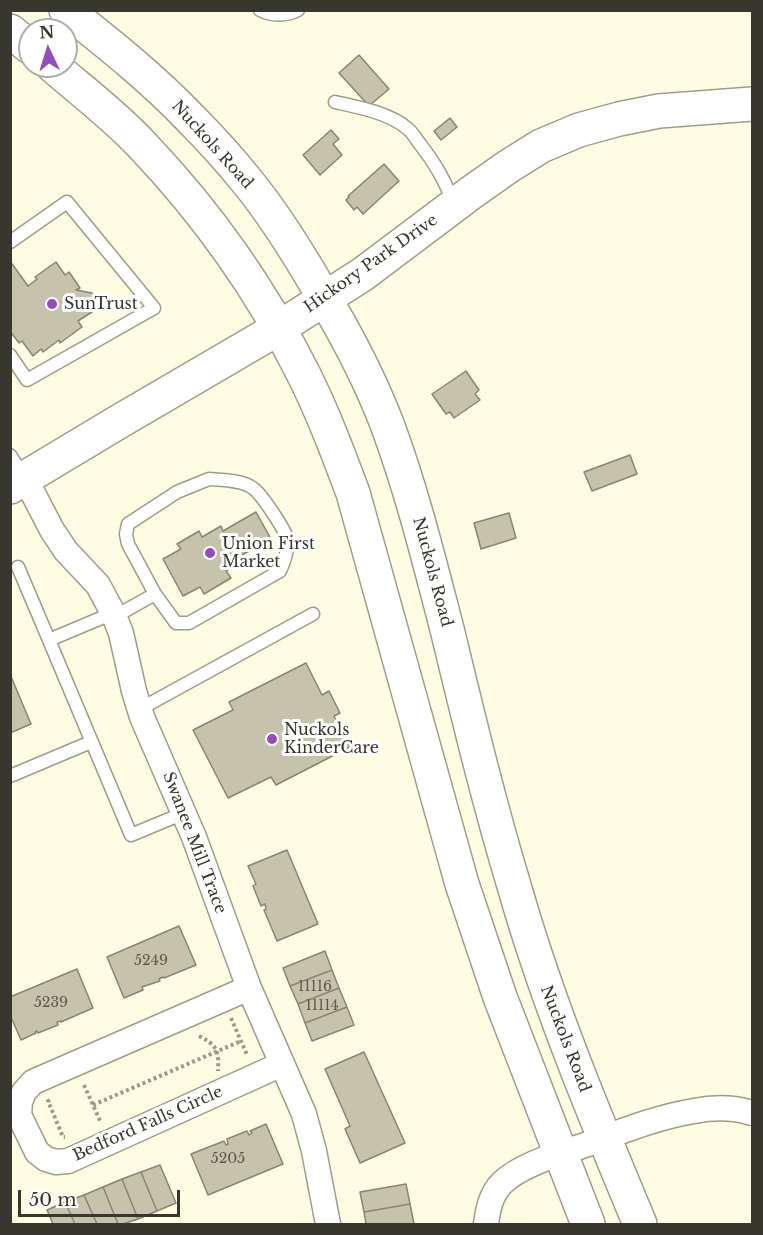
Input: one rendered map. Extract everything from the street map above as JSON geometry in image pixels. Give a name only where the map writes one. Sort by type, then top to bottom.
[{"type":"main road","name":"Nuckols Road","points":[[66,10],[138,68],[189,116],[246,180],[294,247],[350,342],[386,422],[405,474],[438,593],[482,771],[542,977],[567,1048],[640,1224]]},
{"type":"main road","points":[[67,78],[140,143],[172,178],[253,285],[305,376],[353,493],[462,884],[500,997],[588,1224]]},
{"type":"main road","name":"Hickory Park Drive","points":[[15,474],[279,328],[363,274],[508,166],[542,146],[579,129],[659,111],[753,104]]},
{"type":"street","name":"Swanee Mill Trace","points":[[15,474],[66,551],[98,585],[114,615],[121,633],[140,709],[194,837],[249,988],[304,1114],[314,1151],[328,1224]]},
{"type":"street","name":"Bedford Falls Circle","points":[[249,988],[33,1082],[24,1092],[20,1102],[15,1105],[36,1152],[56,1162],[68,1161],[282,1064]]},
{"type":"street","points":[[486,1224],[492,1196],[501,1185],[514,1173],[559,1154],[668,1116],[720,1108],[737,1108],[753,1113]]},
{"type":"lane","points":[[260,10],[267,14],[290,14],[298,10]]},
{"type":"lane","points":[[335,102],[370,109],[408,129],[445,180],[454,205]]},
{"type":"lane","points":[[10,242],[67,202],[154,308],[27,380],[10,355]]},
{"type":"lane","points":[[209,479],[232,481],[254,488],[270,507],[287,539],[286,556],[280,571],[189,623],[176,623],[154,594],[128,544],[126,534],[128,524],[177,492],[209,479]]},
{"type":"lane","points":[[18,567],[130,835],[184,813]]},
{"type":"lane","points":[[49,640],[114,615],[154,594]]},
{"type":"lane","points":[[140,709],[313,614]]},
{"type":"lane","points":[[10,776],[92,742]]},
{"type":"path","points":[[229,1015],[249,1059]]},
{"type":"path","points":[[224,1025],[232,1022]]},
{"type":"path","points":[[207,1032],[199,1036],[209,1041],[218,1051],[218,1073],[228,1068]]},
{"type":"path","points":[[93,1105],[241,1041]]},
{"type":"path","points":[[75,1089],[94,1081]]},
{"type":"path","points":[[84,1085],[101,1123]]},
{"type":"path","points":[[57,1097],[48,1101],[63,1137],[73,1134]]},
{"type":"path","points":[[92,1126],[111,1119]]},
{"type":"building","points":[[359,55],[389,89],[369,106],[339,73]]},
{"type":"building","points":[[450,118],[457,127],[441,140],[434,131]]},
{"type":"building","points":[[331,130],[339,139],[333,144],[342,155],[320,175],[303,155]]},
{"type":"building","points":[[384,164],[399,181],[363,214],[357,207],[354,210],[346,200],[348,196]]},
{"type":"building","name":"SunTrust","points":[[10,261],[28,286],[37,279],[35,277],[56,262],[65,275],[69,272],[80,288],[76,290],[92,293],[94,296],[92,312],[78,321],[82,327],[60,343],[59,340],[43,352],[41,349],[33,356],[22,341],[19,343],[10,331]]},
{"type":"building","points":[[466,371],[479,390],[475,394],[480,400],[454,418],[450,412],[446,414],[432,394]]},
{"type":"building","points":[[630,455],[637,474],[592,491],[584,472]]},
{"type":"building","name":"Union First Market","points":[[256,512],[271,539],[238,557],[241,562],[226,571],[231,578],[204,594],[200,587],[183,596],[163,559],[181,549],[177,544],[199,531],[202,537],[221,526],[223,531]]},
{"type":"building","points":[[509,513],[516,538],[481,549],[474,523]]},
{"type":"building","name":"Nuckols KinderCare","points":[[306,663],[322,695],[329,691],[340,713],[334,716],[350,747],[276,785],[271,777],[228,798],[193,730],[233,710],[229,702]]},
{"type":"building","points":[[10,674],[31,724],[10,733]]},
{"type":"building","points":[[287,850],[318,924],[277,941],[264,910],[266,909],[265,904],[261,906],[253,886],[256,884],[248,866]]},
{"type":"building","points":[[179,926],[196,965],[163,977],[159,979],[160,981],[142,987],[143,990],[124,998],[107,957]]},
{"type":"building","points":[[325,951],[332,970],[290,986],[283,968]]},
{"type":"building","points":[[77,969],[93,1008],[57,1022],[58,1025],[38,1033],[37,1031],[21,1040],[10,1015],[10,997]]},
{"type":"building","points":[[332,970],[339,988],[298,1004],[290,986]]},
{"type":"building","points":[[339,988],[347,1007],[305,1023],[298,1004]]},
{"type":"building","points":[[347,1007],[354,1025],[312,1041],[305,1023]]},
{"type":"building","points":[[364,1052],[405,1143],[360,1163],[345,1129],[350,1126],[325,1069]]},
{"type":"building","points":[[266,1124],[283,1164],[208,1195],[191,1154],[224,1141],[226,1145],[228,1144],[227,1139],[247,1131],[249,1135],[252,1133],[250,1131]]},
{"type":"building","points":[[160,1165],[176,1203],[157,1211],[141,1172]]},
{"type":"building","points":[[141,1172],[157,1211],[138,1219],[122,1179]]},
{"type":"building","points":[[122,1179],[138,1219],[118,1224],[103,1187]]},
{"type":"building","points":[[406,1184],[410,1204],[364,1212],[360,1192]]},
{"type":"building","points":[[103,1187],[118,1224],[97,1224],[84,1195]]},
{"type":"building","points":[[84,1195],[97,1224],[75,1224],[65,1202]]},
{"type":"building","points":[[65,1202],[75,1224],[53,1224],[47,1210]]},
{"type":"building","points":[[410,1204],[414,1224],[366,1224],[364,1212]]},
{"type":"place","name":"SunTrust","points":[[52,304]]},
{"type":"place","name":"Union First Market","points":[[210,553]]},
{"type":"place","name":"Nuckols KinderCare","points":[[272,739]]}]
